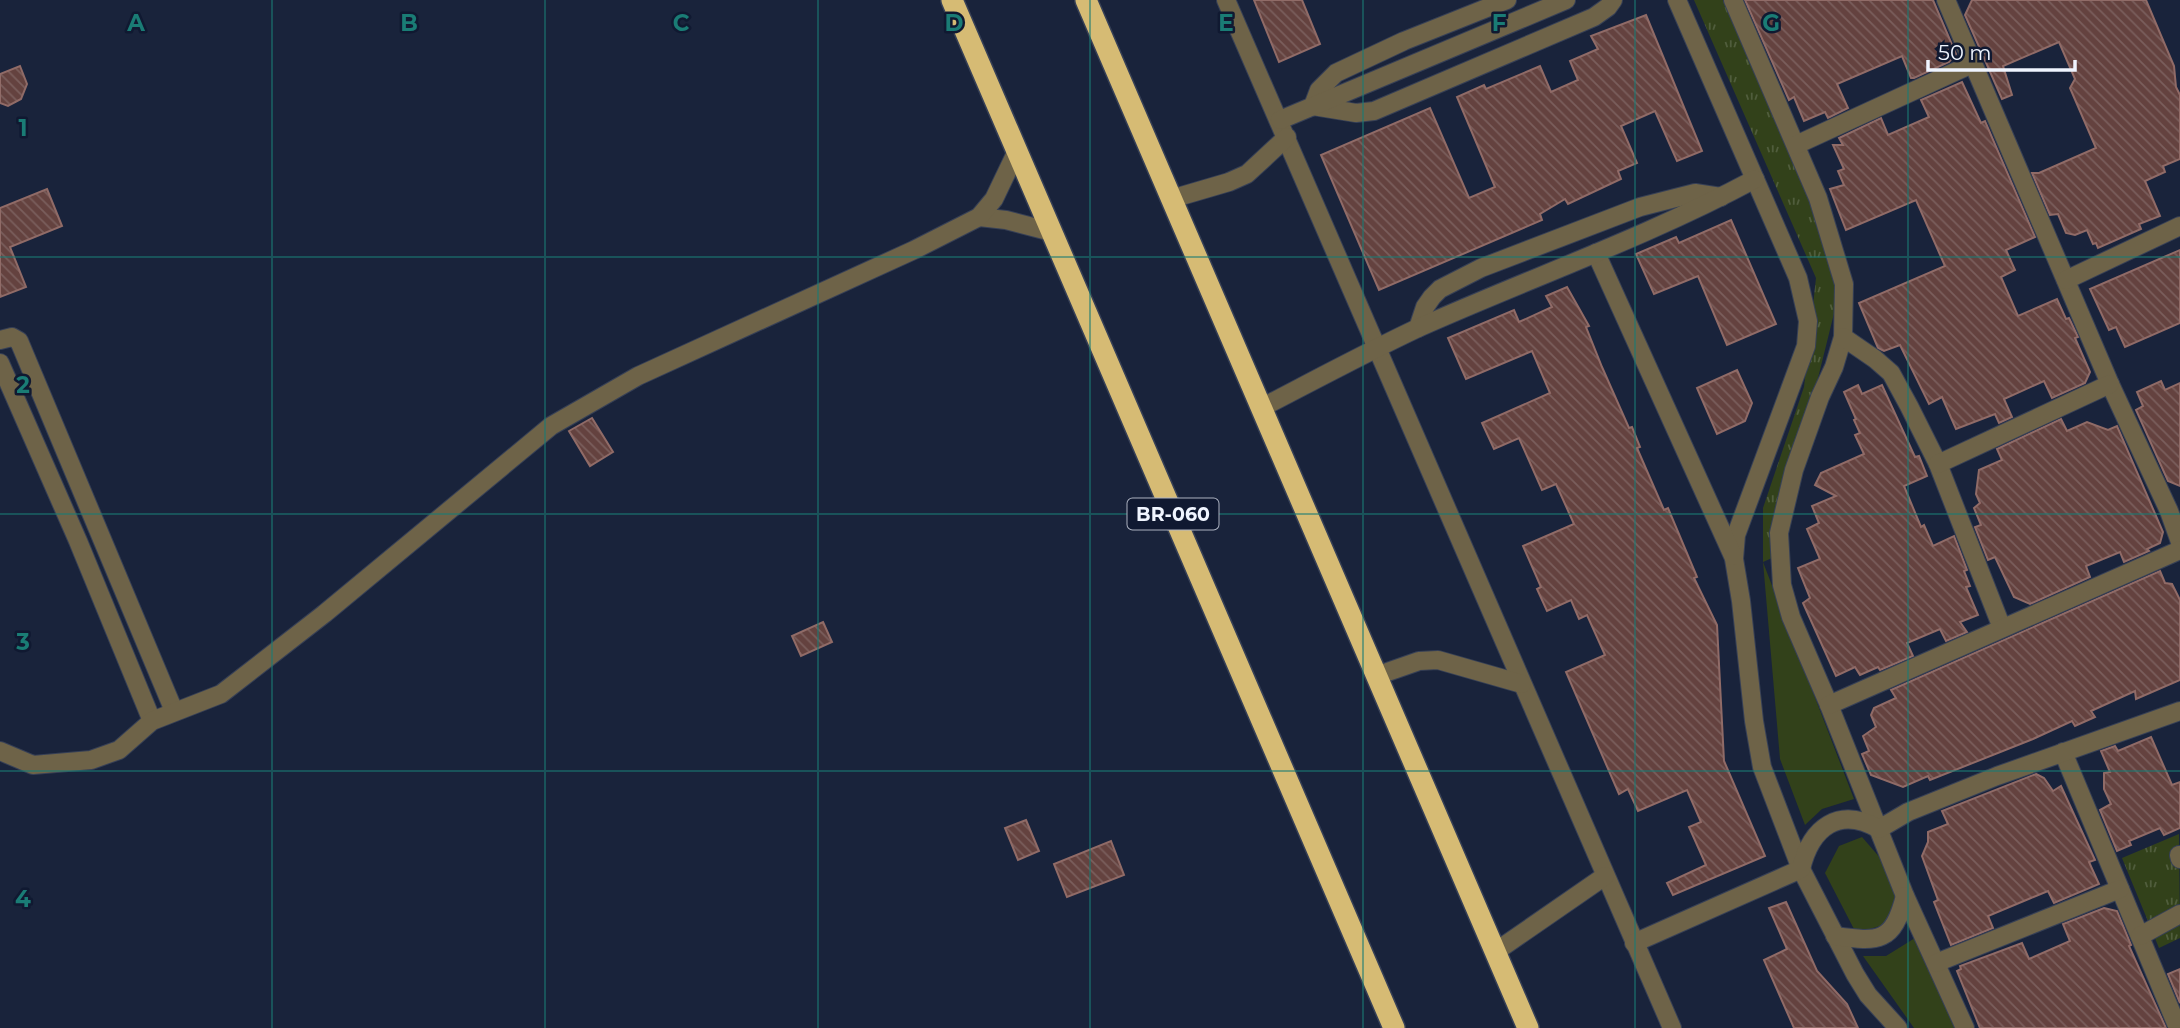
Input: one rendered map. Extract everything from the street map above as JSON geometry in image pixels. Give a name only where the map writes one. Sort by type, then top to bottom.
[{"type":"highway","name":"BR-060","points":[[952,0],[1394,1028]]},
{"type":"highway","points":[[1086,0],[1528,1028]]},
{"type":"street","points":[[1226,0],[1672,1028]]},
{"type":"street","points":[[1313,106],[1319,90],[1335,73],[1404,41],[1507,0]]},
{"type":"street","points":[[1280,120],[1566,0]]},
{"type":"street","points":[[1313,106],[1356,113],[1374,111],[1594,17],[1613,0]]},
{"type":"street","points":[[1677,0],[1798,278],[1808,321],[1806,346],[1790,394],[1736,535],[1734,559],[1762,767],[1801,869],[1835,936],[1868,995],[1898,1028]]},
{"type":"street","points":[[1733,0],[1818,198],[1844,284],[1843,337],[1794,470],[1779,533],[1782,585],[1791,617],[1880,829],[1905,896],[1965,1028]]},
{"type":"street","points":[[1946,0],[2110,384],[2174,509],[2180,542]]},
{"type":"street","points":[[1796,145],[1972,64]]},
{"type":"street","points":[[1171,199],[1229,183],[1247,174],[1287,137]]},
{"type":"street","points":[[0,751],[33,765],[91,761],[119,750],[152,721],[221,695],[324,614],[551,426],[638,376],[914,250],[979,217],[994,199],[1017,150]]},
{"type":"street","points":[[1261,408],[1418,328],[1596,253],[1755,179]]},
{"type":"street","points":[[1418,328],[1425,307],[1440,289],[1481,268],[1640,206],[1695,193],[1721,197]]},
{"type":"street","points":[[979,217],[1006,220],[1052,233]]},
{"type":"street","points":[[2066,280],[2180,226]]},
{"type":"street","points":[[1596,253],[1734,559]]},
{"type":"street","points":[[0,340],[12,337],[19,341],[174,711]]},
{"type":"street","points":[[1843,337],[1891,373],[1938,464],[2002,628]]},
{"type":"street","points":[[0,363],[119,637],[152,721]]},
{"type":"street","points":[[1938,464],[2110,384]]},
{"type":"street","points":[[41,457],[63,447]]},
{"type":"street","points":[[78,541],[99,533]]},
{"type":"street","points":[[1829,705],[2180,550]]},
{"type":"street","points":[[119,637],[139,629]]},
{"type":"street","points":[[1376,677],[1419,661],[1438,660],[1522,684]]},
{"type":"street","points":[[1880,829],[1908,812],[2063,752],[2180,711]]},
{"type":"street","points":[[2063,752],[2178,1028]]},
{"type":"street","points":[[1801,869],[1806,849],[1814,838],[1832,823],[1850,818],[1880,829]]},
{"type":"street","points":[[1634,943],[1801,869]]},
{"type":"street","points":[[1495,952],[1605,876]]},
{"type":"street","points":[[1936,963],[2120,889]]},
{"type":"street","points":[[1835,936],[1871,939],[1884,935],[1896,923],[1905,896]]},
{"type":"street","points":[[2140,936],[2180,914]]},
{"type":"green space","points":[[1694,0],[1723,0],[1809,188],[1841,285],[1818,378],[1785,479],[1772,558],[1763,562],[1763,508],[1804,387],[1816,278]]},
{"type":"green space","points":[[1763,562],[1854,799],[1822,809],[1805,825],[1780,759]]},
{"type":"green space","points":[[2179,834],[2180,938],[2159,948],[2122,858]]},
{"type":"green space","points":[[1862,837],[1888,867],[1898,903],[1887,924],[1856,933],[1825,873],[1839,846]]},
{"type":"green space","points":[[1915,938],[1955,1028],[1914,1028],[1863,956],[1886,956]]},
{"type":"building","points":[[1254,0],[1302,0],[1320,44],[1279,62]]},
{"type":"building","points":[[1745,0],[1933,0],[1956,54],[1949,62],[1914,78],[1911,78],[1902,56],[1837,84],[1848,108],[1828,118],[1825,112],[1804,121],[1794,97],[1789,100]]},
{"type":"building","points":[[1972,0],[2146,0],[2174,66],[2176,87],[2180,95],[2180,159],[2163,166],[2165,172],[2145,181],[2160,216],[2139,224],[2141,229],[2098,248],[2096,243],[2093,244],[2087,230],[2075,235],[2066,233],[2058,214],[2050,215],[2032,173],[2039,173],[2096,148],[2070,88],[2075,79],[2059,42],[2003,66],[2012,95],[2002,99],[1965,15]]},
{"type":"building","points":[[1646,15],[1702,151],[1677,161],[1655,111],[1621,126],[1637,163],[1618,171],[1621,179],[1568,204],[1565,199],[1540,214],[1542,220],[1379,290],[1321,155],[1430,108],[1469,198],[1495,187],[1457,97],[1484,85],[1486,89],[1540,66],[1551,92],[1578,80],[1570,61],[1598,49],[1591,36]]},
{"type":"building","points":[[20,66],[27,84],[21,99],[8,106],[0,103],[0,74]]},
{"type":"building","points":[[1962,82],[1981,123],[1985,121],[2035,237],[2006,250],[2015,270],[2001,277],[2018,316],[2057,299],[2078,337],[2075,338],[2090,372],[2085,383],[2052,398],[2044,381],[2004,399],[2012,417],[1999,423],[1995,414],[1956,429],[1942,397],[1929,404],[1900,345],[1884,351],[1878,348],[1859,303],[1945,266],[1916,200],[1846,230],[1830,189],[1844,185],[1838,171],[1844,169],[1833,145],[1843,145],[1839,138],[1881,118],[1888,135],[1929,117],[1921,100]]},
{"type":"building","points":[[47,189],[62,226],[10,247],[26,287],[0,297],[0,208]]},
{"type":"building","points":[[1731,220],[1776,324],[1727,345],[1698,276],[1654,294],[1636,254],[1676,237],[1679,243]]},
{"type":"building","points":[[2180,250],[2180,323],[2125,347],[2116,327],[2109,330],[2090,289]]},
{"type":"building","points":[[1567,287],[1589,326],[1586,327],[1602,367],[1629,428],[1632,427],[1640,447],[1637,448],[1664,510],[1668,508],[1697,577],[1694,578],[1717,625],[1724,761],[1765,856],[1673,895],[1667,883],[1706,865],[1689,827],[1701,822],[1687,790],[1638,811],[1628,789],[1619,794],[1566,672],[1605,655],[1587,615],[1579,619],[1571,600],[1547,611],[1537,589],[1541,587],[1523,546],[1574,524],[1556,484],[1542,490],[1519,438],[1494,449],[1482,423],[1550,393],[1532,351],[1466,379],[1448,338],[1514,310],[1519,322],[1552,307],[1546,296]]},
{"type":"building","points":[[1737,370],[1752,403],[1745,421],[1717,434],[1697,388]]},
{"type":"building","points":[[2161,381],[2165,390],[2180,383],[2180,486],[2168,481],[2136,410],[2143,406],[2137,392]]},
{"type":"building","points":[[1858,385],[1862,394],[1882,385],[1915,457],[1919,456],[1927,476],[1904,486],[1921,527],[1924,525],[1933,546],[1954,536],[1967,570],[1964,571],[1970,586],[1966,587],[1978,615],[1960,622],[1967,632],[1946,641],[1940,629],[1907,643],[1913,656],[1880,670],[1878,667],[1860,675],[1855,667],[1836,676],[1803,603],[1810,598],[1798,568],[1820,559],[1807,529],[1819,523],[1812,506],[1836,496],[1815,485],[1821,473],[1864,454],[1855,435],[1860,433],[1854,420],[1856,419],[1844,392]]},
{"type":"building","points":[[592,418],[613,452],[590,466],[569,431]]},
{"type":"building","points":[[2061,419],[2067,431],[2087,422],[2108,430],[2117,426],[2163,532],[2160,543],[2147,549],[2149,551],[2124,562],[2120,552],[2086,566],[2090,577],[2030,604],[2014,597],[1995,557],[1988,560],[1975,527],[1981,525],[1974,508],[1980,503],[1976,494],[1979,470],[2002,460],[1997,449]]},
{"type":"building","points":[[2160,571],[2165,583],[2172,584],[2180,600],[2180,680],[2136,699],[2135,691],[2091,711],[2095,717],[2075,726],[2072,721],[1930,780],[1928,776],[1903,787],[1871,775],[1862,754],[1869,751],[1863,736],[1876,727],[1871,715],[1874,708],[1896,698],[1891,690]]},
{"type":"building","points":[[823,622],[832,642],[801,656],[792,636]]},
{"type":"building","points":[[2151,737],[2172,785],[2180,782],[2180,828],[2164,835],[2160,828],[2129,841],[2131,845],[2117,851],[2100,810],[2111,804],[2104,789],[2104,773],[2110,772],[2101,751],[2115,746],[2118,751]]},
{"type":"building","points":[[2036,774],[2044,778],[2053,791],[2061,786],[2095,860],[2089,862],[2099,884],[2054,903],[2048,891],[2031,898],[1988,916],[1993,928],[1951,945],[1934,902],[1938,900],[1922,856],[1928,842],[1928,832],[1948,824],[1942,811]]},
{"type":"building","points":[[1026,820],[1039,851],[1018,860],[1005,828]]},
{"type":"building","points":[[1111,841],[1124,875],[1067,897],[1054,864]]},
{"type":"building","points":[[1786,902],[1817,971],[1847,1004],[1858,1028],[1794,1028],[1764,960],[1787,949],[1769,908]]},
{"type":"building","points":[[2104,908],[2117,911],[2131,945],[2129,946],[2166,1028],[1980,1028],[1957,971],[1961,969],[1960,966],[2022,943],[2029,959],[2070,941],[2063,924]]},
{"type":"building","points":[[2180,969],[2180,1003],[2168,974]]}]
